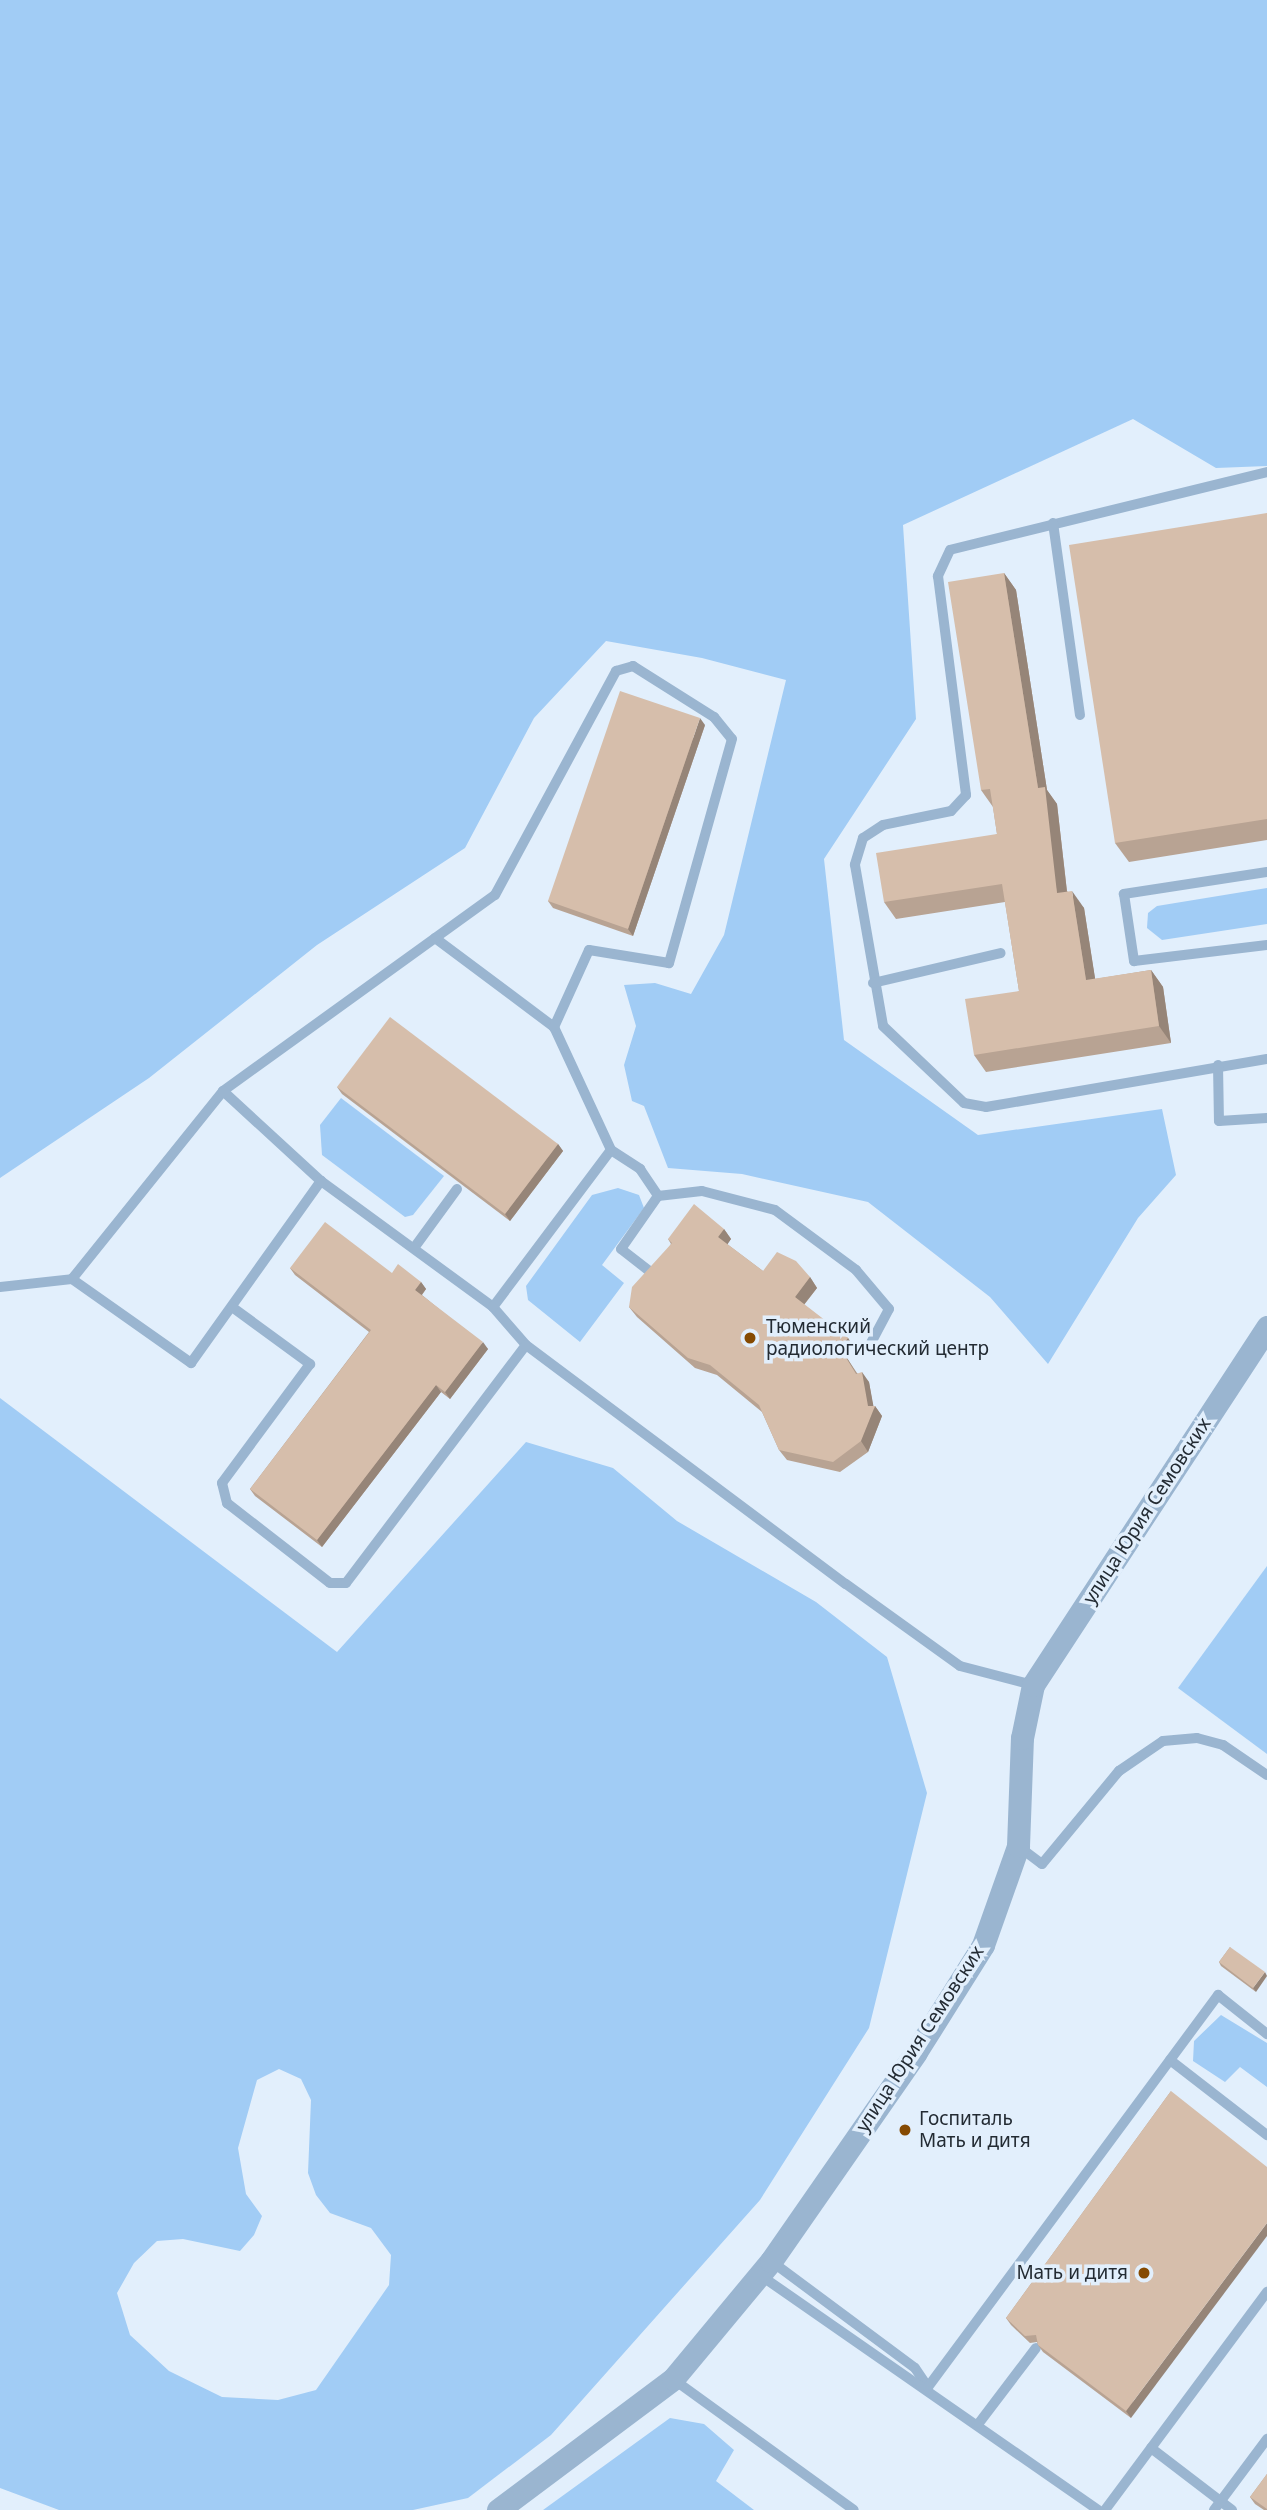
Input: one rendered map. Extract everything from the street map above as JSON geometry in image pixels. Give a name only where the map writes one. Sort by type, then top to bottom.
[{"type":"street","name":"улица Юрия Семовских","points":[[498,2510],[673,2379],[765,2268],[983,1945],[1018,1846],[1022,1738],[1034,1685],[1267,1327]]},
{"type":"lane","points":[[1267,472],[950,550],[940,561],[965,795],[951,811],[883,825],[863,838],[855,865],[873,984],[883,1026],[964,1103],[986,1107],[1267,1059]]},
{"type":"lane","points":[[1053,523],[1080,715]]},
{"type":"lane","points":[[72,1279],[223,1091],[495,895],[616,671],[633,666],[714,717],[732,739],[669,963],[589,950],[554,1027]]},
{"type":"lane","points":[[1267,872],[1124,894],[1134,961],[1267,945]]},
{"type":"lane","points":[[435,938],[554,1027],[611,1150],[640,1169],[659,1196]]},
{"type":"lane","points":[[873,984],[1001,953]]},
{"type":"lane","points":[[1218,1066],[1219,1121],[1267,1118]]},
{"type":"lane","points":[[223,1091],[321,1181],[493,1307],[526,1345],[960,1666],[1034,1685]]},
{"type":"lane","points":[[493,1307],[611,1150]]},
{"type":"lane","points":[[0,1287],[72,1279],[191,1363],[321,1181]]},
{"type":"lane","points":[[414,1248],[457,1189]]},
{"type":"lane","points":[[648,1270],[621,1249],[659,1196],[702,1191],[775,1210],[856,1270],[889,1309],[870,1344]]},
{"type":"lane","points":[[232,1307],[310,1364],[222,1483],[226,1503],[330,1583],[346,1583],[526,1345]]},
{"type":"lane","points":[[1018,1846],[1042,1864],[1119,1771],[1163,1741],[1197,1738],[1223,1745],[1267,1775]]},
{"type":"lane","points":[[928,2387],[1219,1995],[1267,2034]]},
{"type":"lane","points":[[1170,2060],[1267,2135]]},
{"type":"lane","points":[[765,2268],[915,2368],[928,2387]]},
{"type":"lane","points":[[765,2268],[905,2378],[928,2387],[1098,2510]]},
{"type":"lane","points":[[1105,2510],[1267,2292]]},
{"type":"lane","points":[[979,2423],[1037,2348]]},
{"type":"lane","points":[[673,2379],[854,2510]]},
{"type":"lane","points":[[1218,2506],[1267,2439]]},
{"type":"lane","points":[[1151,2448],[1218,2506],[1232,2510]]},
{"type":"shaded area","points":[[0,0],[1267,0],[1267,466],[1216,468],[1133,419],[903,525],[916,719],[824,859],[844,1040],[978,1135],[1162,1109],[1176,1175],[1138,1218],[1048,1364],[990,1297],[868,1202],[742,1174],[668,1168],[644,1106],[632,1101],[624,1065],[636,1026],[624,985],[655,983],[691,994],[724,935],[786,680],[702,658],[606,641],[534,718],[465,848],[317,945],[149,1078],[0,1178]]},
{"type":"shaded area","points":[[1267,888],[1267,924],[1162,940],[1147,928],[1148,913],[1157,906]]},
{"type":"shaded area","points":[[341,1098],[444,1176],[413,1215],[405,1217],[322,1155],[320,1125]]},
{"type":"shaded area","points":[[618,1188],[639,1195],[644,1208],[602,1265],[624,1283],[580,1342],[528,1300],[526,1286],[592,1195]]},
{"type":"shaded area","points":[[0,1398],[337,1652],[526,1442],[613,1468],[677,1521],[816,1602],[887,1657],[927,1793],[869,2028],[760,2200],[551,2435],[468,2498],[413,2510],[59,2510],[0,2488]],"holes":[[[279,2069],[301,2079],[311,2100],[308,2173],[316,2195],[330,2213],[371,2228],[391,2255],[389,2285],[316,2390],[278,2400],[222,2397],[169,2371],[130,2335],[117,2293],[134,2263],[157,2241],[183,2239],[240,2251],[254,2235],[262,2216],[246,2194],[238,2148],[257,2080]]]},
{"type":"shaded area","points":[[1267,1566],[1267,1754],[1178,1688]]},
{"type":"shaded area","points":[[1221,2015],[1267,2043],[1267,2087],[1240,2067],[1225,2082],[1193,2061],[1194,2041]]},
{"type":"shaded area","points":[[670,2418],[704,2424],[734,2450],[716,2481],[754,2510],[543,2510]]},
{"type":"building","points":[[1267,513],[1267,819],[1115,843],[1069,545]]},
{"type":"building","points":[[1004,573],[1038,788],[1045,787],[1057,893],[1072,891],[1086,980],[1151,970],[1159,1026],[974,1055],[965,999],[1019,991],[1002,884],[884,902],[876,853],[997,834],[990,789],[981,790],[948,582]]},
{"type":"building","points":[[620,691],[700,718],[628,929],[548,901]]},
{"type":"building","points":[[390,1017],[558,1144],[505,1214],[337,1087]]},
{"type":"building","name":"Тюменский радиологический центр","points":[[694,1204],[724,1229],[718,1237],[763,1271],[777,1252],[796,1261],[810,1277],[795,1297],[848,1338],[840,1348],[856,1374],[862,1372],[868,1406],[875,1406],[861,1441],[833,1462],[779,1450],[759,1405],[710,1365],[688,1358],[629,1307],[632,1287],[672,1243],[668,1239]]},
{"type":"building","points":[[325,1222],[392,1273],[398,1264],[421,1282],[415,1290],[483,1342],[445,1392],[436,1385],[317,1540],[250,1489],[371,1330],[290,1268]]},
{"type":"building","points":[[1230,1947],[1265,1972],[1253,1988],[1219,1962]]},
{"type":"building","name":"Мать и дитя","points":[[1171,2091],[1267,2167],[1267,2223],[1126,2411],[1038,2345],[1036,2335],[1025,2336],[1006,2318]]},
{"type":"building","points":[[1267,2474],[1267,2509],[1250,2497]]},
{"type":"place","name":"Тюменский радиологический центр","points":[[750,1338]]},
{"type":"place","name":"Госпиталь Мать и дитя","points":[[905,2130]]},
{"type":"place","name":"Мать и дитя","points":[[1144,2273]]}]
